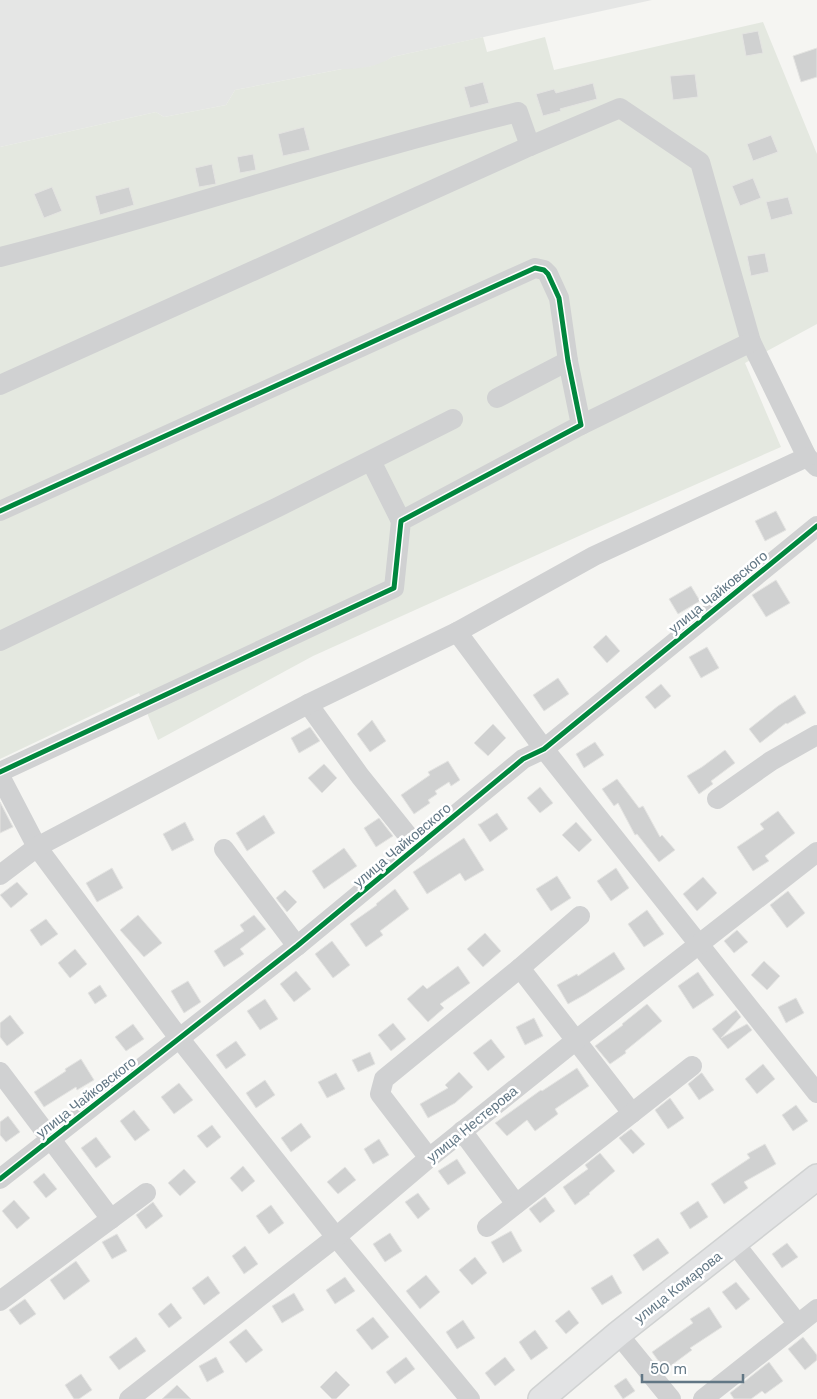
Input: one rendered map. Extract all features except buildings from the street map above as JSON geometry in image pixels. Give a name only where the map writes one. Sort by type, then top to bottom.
[{"type":"main road","name":"улица Комарова","points":[[541,1399],[618,1334],[817,1177]]},
{"type":"street","points":[[0,385],[530,146],[620,108],[700,162],[751,342],[812,462],[594,556],[457,632],[308,704],[37,847],[0,875]]},
{"type":"street","points":[[0,257],[460,126],[518,112],[530,146]]},
{"type":"street","points":[[0,512],[534,268],[544,270],[548,274],[559,298],[568,361],[581,425]]},
{"type":"street","points":[[401,522],[581,425],[751,342]]},
{"type":"street","points":[[496,398],[568,361]]},
{"type":"street","points":[[0,641],[371,461],[453,419]]},
{"type":"street","points":[[0,772],[394,588],[401,522],[371,461]]},
{"type":"street","name":"улица Чайковского","points":[[0,1179],[297,946],[523,759],[544,749],[817,526]]},
{"type":"street","points":[[457,632],[544,749],[817,1094]]},
{"type":"street","points":[[308,704],[360,776],[417,847]]},
{"type":"street","points":[[716,800],[771,761],[817,736]]},
{"type":"street","points":[[0,776],[37,847],[178,1038],[336,1237],[470,1399]]},
{"type":"street","points":[[224,849],[297,946]]},
{"type":"street","name":"улица Нестерова","points":[[129,1399],[336,1237],[428,1158],[575,1041],[817,852]]},
{"type":"street","points":[[428,1158],[380,1094],[384,1080],[580,916]]},
{"type":"street","points":[[520,968],[632,1113]]},
{"type":"street","points":[[487,1227],[692,1066]]},
{"type":"street","points":[[0,1072],[111,1219]]},
{"type":"street","points":[[462,1131],[516,1204]]},
{"type":"street","points":[[0,1301],[146,1193]]},
{"type":"street","points":[[734,1243],[798,1324]]},
{"type":"street","points":[[703,1399],[817,1309]]},
{"type":"street","points":[[618,1334],[671,1399]]},
{"type":"shaded area","points":[[0,0],[652,0],[392,57],[382,64],[360,69],[342,69],[235,90],[226,105],[164,117],[156,112],[0,147]]},
{"type":"shaded area","points":[[763,22],[817,154],[817,324],[745,363],[781,447],[313,656],[158,740],[139,693],[0,759],[0,147],[156,112],[164,117],[226,105],[235,90],[342,69],[368,67],[392,57],[483,37],[487,52],[545,37],[554,70]]},
{"type":"cycle path","points":[[0,511],[535,268],[544,270],[548,274],[559,298],[568,361],[581,425],[401,521],[394,588],[0,772]]},
{"type":"cycle path","points":[[0,1179],[297,946],[523,759],[544,749],[817,526]]}]
